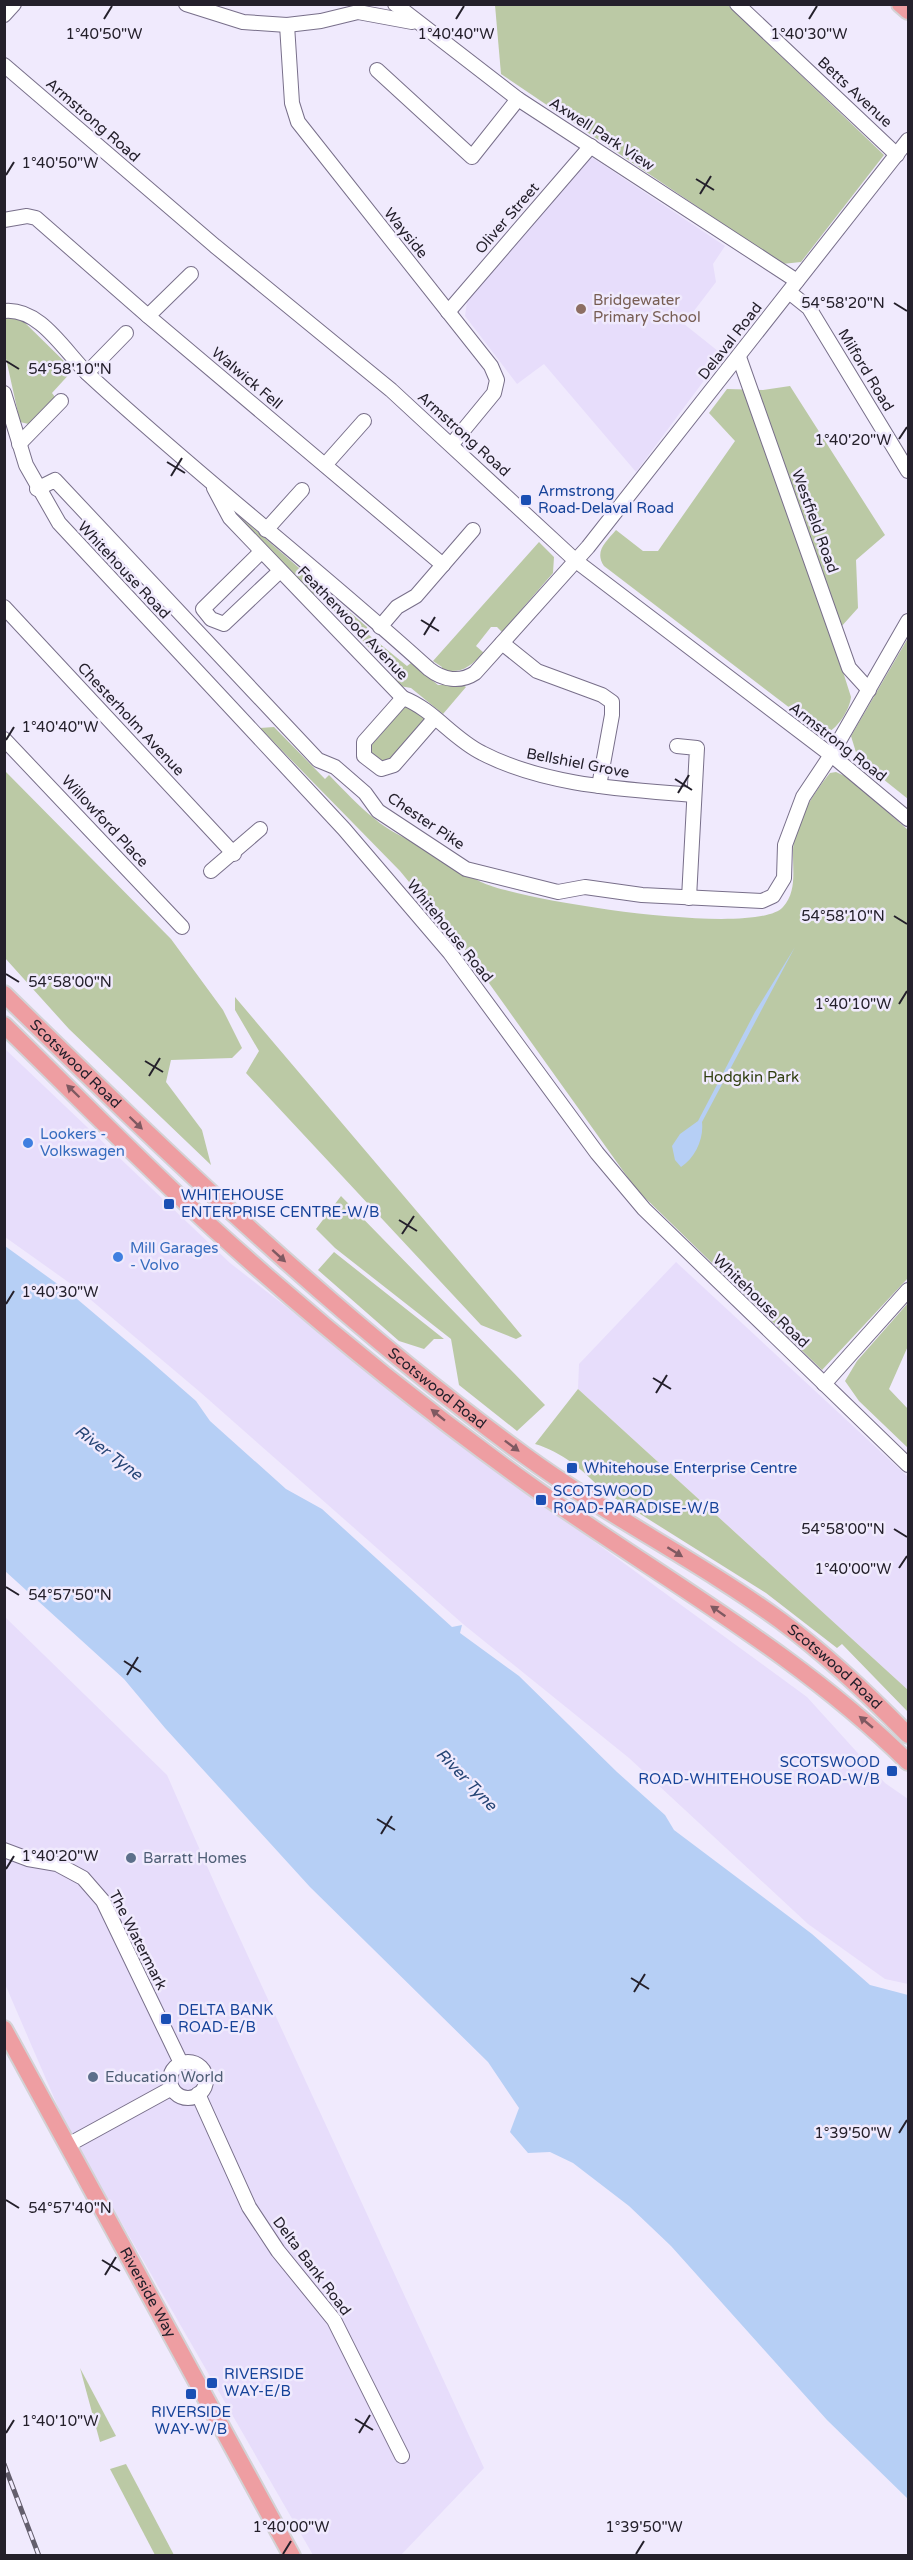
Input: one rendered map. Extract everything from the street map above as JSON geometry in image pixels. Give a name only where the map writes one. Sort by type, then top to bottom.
[{"type":"main road","points":[[900,4],[909,11]]},
{"type":"main road","name":"Scotswood Road","points":[[4,994],[177,1163],[360,1325],[526,1457],[780,1620],[841,1668],[909,1735]]},
{"type":"main road","name":"Scotswood Road","points":[[4,1025],[213,1228],[343,1339],[531,1485],[796,1665],[879,1733],[909,1762]]},
{"type":"main road","name":"Riverside Way","points":[[4,2029],[292,2556]]},
{"type":"street","points":[[4,15],[14,4]]},
{"type":"street","points":[[186,4],[243,22],[287,25],[321,21],[358,12],[370,4]]},
{"type":"street","name":"Axwell Park View","points":[[395,4],[416,23],[518,99],[591,146],[793,287]]},
{"type":"street","name":"Betts Avenue","points":[[737,4],[897,155]]},
{"type":"street","points":[[358,12],[416,23]]},
{"type":"street","name":"Wayside","points":[[287,25],[292,103],[298,122],[491,366],[497,380],[494,393],[452,444]]},
{"type":"street","name":"Armstrong Road","points":[[4,65],[452,444],[576,561],[831,755],[909,819]]},
{"type":"street","points":[[377,70],[472,157],[518,99]]},
{"type":"street","name":"Delaval Road","points":[[576,561],[909,140]]},
{"type":"street","name":"Oliver Street","points":[[448,312],[591,146]]},
{"type":"street","name":"Walwick Fell","points":[[4,220],[27,216],[36,218],[443,565]]},
{"type":"street","points":[[146,314],[191,274]]},
{"type":"street","name":"Milford Road","points":[[793,287],[809,308],[909,471]]},
{"type":"street","name":"Featherwood Avenue","points":[[4,311],[16,310],[32,316],[87,373],[266,530],[429,669],[445,678],[467,678],[476,673],[576,561]]},
{"type":"street","points":[[87,373],[126,333]]},
{"type":"street","name":"Westfield Road","points":[[739,357],[849,668],[869,690]]},
{"type":"street","name":"Whitehouse Road","points":[[5,401],[19,444],[38,489],[59,524],[344,829],[450,954],[597,1153],[644,1209],[909,1466]]},
{"type":"street","points":[[19,444],[61,401]]},
{"type":"street","points":[[325,465],[364,421]]},
{"type":"street","name":"Featherwood Avenue","points":[[209,479],[230,518],[261,552],[402,698],[413,702],[434,719],[394,765],[381,769],[364,756],[364,742],[402,698]]},
{"type":"street","name":"Chester Pike","points":[[38,489],[55,480],[318,760],[335,767],[365,793],[378,812],[466,869],[558,892],[585,887],[689,898],[762,901],[773,896],[784,878],[785,845],[803,797],[831,755]]},
{"type":"street","points":[[266,530],[302,490]]},
{"type":"street","points":[[380,627],[396,607],[416,596],[473,530]]},
{"type":"street","name":"Featherwood Avenue","points":[[261,552],[203,609],[211,619],[224,624],[280,571]]},
{"type":"street","name":"Chesterholm Avenue","points":[[4,607],[234,854]]},
{"type":"street","points":[[831,755],[909,621]]},
{"type":"street","points":[[502,643],[537,671],[602,694],[612,702],[612,715],[599,786]]},
{"type":"street","name":"Bellshiel Grove","points":[[434,719],[480,753],[513,767],[553,778],[599,786],[693,795]]},
{"type":"street","name":"Willowford Place","points":[[4,739],[182,927]]},
{"type":"street","points":[[676,746],[697,748],[689,898]]},
{"type":"street","points":[[211,870],[234,854],[260,829]]},
{"type":"street","points":[[824,1384],[909,1290]]},
{"type":"street","name":"The Watermark","points":[[4,1850],[28,1859],[57,1864],[83,1878],[103,1901],[181,2063]]},
{"type":"street","points":[[172,2088],[172,2071],[181,2063]]},
{"type":"street","name":"Delta Bank Road","points":[[181,2063],[197,2065],[204,2073],[205,2085],[198,2094],[249,2207],[278,2251],[334,2320],[402,2456]]},
{"type":"street","points":[[68,2145],[172,2088]]},
{"type":"street","points":[[172,2088],[186,2097],[198,2094]]},
{"type":"shaded area","name":"Bridgewater Primary School","points":[[590,156],[725,246],[713,264],[716,282],[684,324],[723,355],[636,472],[544,364],[517,384],[465,316],[467,302]]},
{"type":"shaded area","points":[[4,1048],[230,1263],[495,1469],[807,1697],[885,1783],[908,1799],[908,1984],[885,1979],[808,1924],[629,1758],[463,1624],[200,1392],[78,1289],[5,1237]]},
{"type":"shaded area","points":[[676,1262],[908,1477],[908,1690],[578,1389],[579,1364]]},
{"type":"shaded area","points":[[4,1616],[167,1775],[218,1891],[484,2468],[401,2555],[313,2555],[68,2130],[5,1984]]},
{"type":"green space","points":[[495,5],[728,5],[884,155],[801,262],[782,264],[501,74]]},
{"type":"green space","points":[[18,316],[73,370],[52,393],[55,397],[41,411],[42,416],[33,425],[20,422],[5,354],[4,318]]},
{"type":"green space","points":[[790,386],[885,535],[856,560],[858,608],[832,637],[851,697],[843,718],[827,733],[807,721],[604,566],[600,556],[602,547],[616,530],[643,551],[658,551],[735,441],[709,413],[727,389],[763,390]]},
{"type":"green space","points":[[237,514],[367,627],[369,635],[407,666],[411,663],[438,685],[466,687],[443,714],[411,688],[400,686],[394,680],[397,677],[317,593],[313,597]]},
{"type":"green space","points":[[539,542],[554,557],[553,573],[502,632],[497,627],[491,627],[476,646],[484,653],[474,662],[460,670],[441,670],[442,667],[433,661]]},
{"type":"green space","points":[[908,638],[908,799],[858,759],[851,736]]},
{"type":"green space","points":[[407,704],[424,715],[424,721],[390,762],[385,764],[372,754],[370,747]]},
{"type":"green space","name":"Hodgkin Park","points":[[274,727],[325,779],[329,775],[380,823],[465,873],[481,882],[504,890],[587,906],[686,918],[730,919],[764,916],[783,907],[788,900],[793,883],[793,849],[800,822],[813,797],[830,773],[836,772],[849,778],[908,830],[908,1278],[822,1370],[636,1189],[466,951],[400,871],[260,728]]},
{"type":"green space","points":[[5,771],[171,939],[223,1010],[242,1048],[232,1058],[171,1060],[166,1082],[202,1130],[211,1165],[69,1029],[5,958]]},
{"type":"green space","points":[[235,997],[522,1336],[516,1339],[481,1325],[246,1073],[259,1051],[235,1010]]},
{"type":"green space","points":[[341,1196],[545,1405],[517,1431],[459,1385],[451,1339],[335,1248],[316,1229]]},
{"type":"green space","points":[[334,1252],[444,1339],[434,1339],[424,1349],[399,1341],[318,1270]]},
{"type":"green space","points":[[908,1303],[908,1346],[889,1389],[908,1409],[908,1448],[859,1401],[845,1381],[857,1361]]},
{"type":"green space","points":[[578,1389],[908,1690],[908,1712],[842,1644],[837,1648],[766,1593],[602,1490],[580,1469],[563,1457],[535,1444]]},
{"type":"green space","points":[[80,2368],[116,2436],[100,2442]]},
{"type":"green space","points":[[126,2464],[174,2555],[155,2555],[110,2469]]},
{"type":"water","points":[[795,947],[702,1122],[702,1135],[698,1148],[681,1167],[675,1160],[672,1146],[680,1134],[698,1121],[755,1012]]},
{"type":"water","name":"River Tyne","points":[[5,1246],[70,1293],[148,1359],[196,1401],[210,1421],[286,1489],[322,1509],[452,1627],[462,1625],[460,1633],[519,1676],[617,1772],[665,1815],[674,1830],[812,1934],[870,1985],[908,1995],[908,2499],[827,2420],[671,2246],[629,2206],[573,2163],[550,2152],[528,2153],[510,2132],[519,2108],[488,2062],[310,1887],[165,1728],[124,1679],[5,1571]]},
{"type":"railway","points":[[4,2464],[39,2556]]},
{"type":"place","name":"Bridgewater Primary School","points":[[581,309]]},
{"type":"place","name":"Armstrong Road-Delaval Road","points":[[526,500]]},
{"type":"place","name":"Lookers - Volkswagen","points":[[28,1143]]},
{"type":"place","name":"WHITEHOUSE ENTERPRISE CENTRE-W/B","points":[[169,1204]]},
{"type":"place","name":"Mill Garages - Volvo","points":[[118,1257]]},
{"type":"place","name":"Whitehouse Enterprise Centre","points":[[572,1468]]},
{"type":"place","name":"SCOTSWOOD ROAD-PARADISE-W/B","points":[[541,1500]]},
{"type":"place","name":"SCOTSWOOD ROAD-WHITEHOUSE ROAD-W/B","points":[[892,1771]]},
{"type":"place","name":"Barratt Homes","points":[[131,1858]]},
{"type":"place","name":"DELTA BANK ROAD-E/B","points":[[166,2019]]},
{"type":"place","name":"Education World","points":[[93,2077]]},
{"type":"place","name":"RIVERSIDE WAY-E/B","points":[[212,2383]]},
{"type":"place","name":"RIVERSIDE WAY-W/B","points":[[191,2394]]}]
